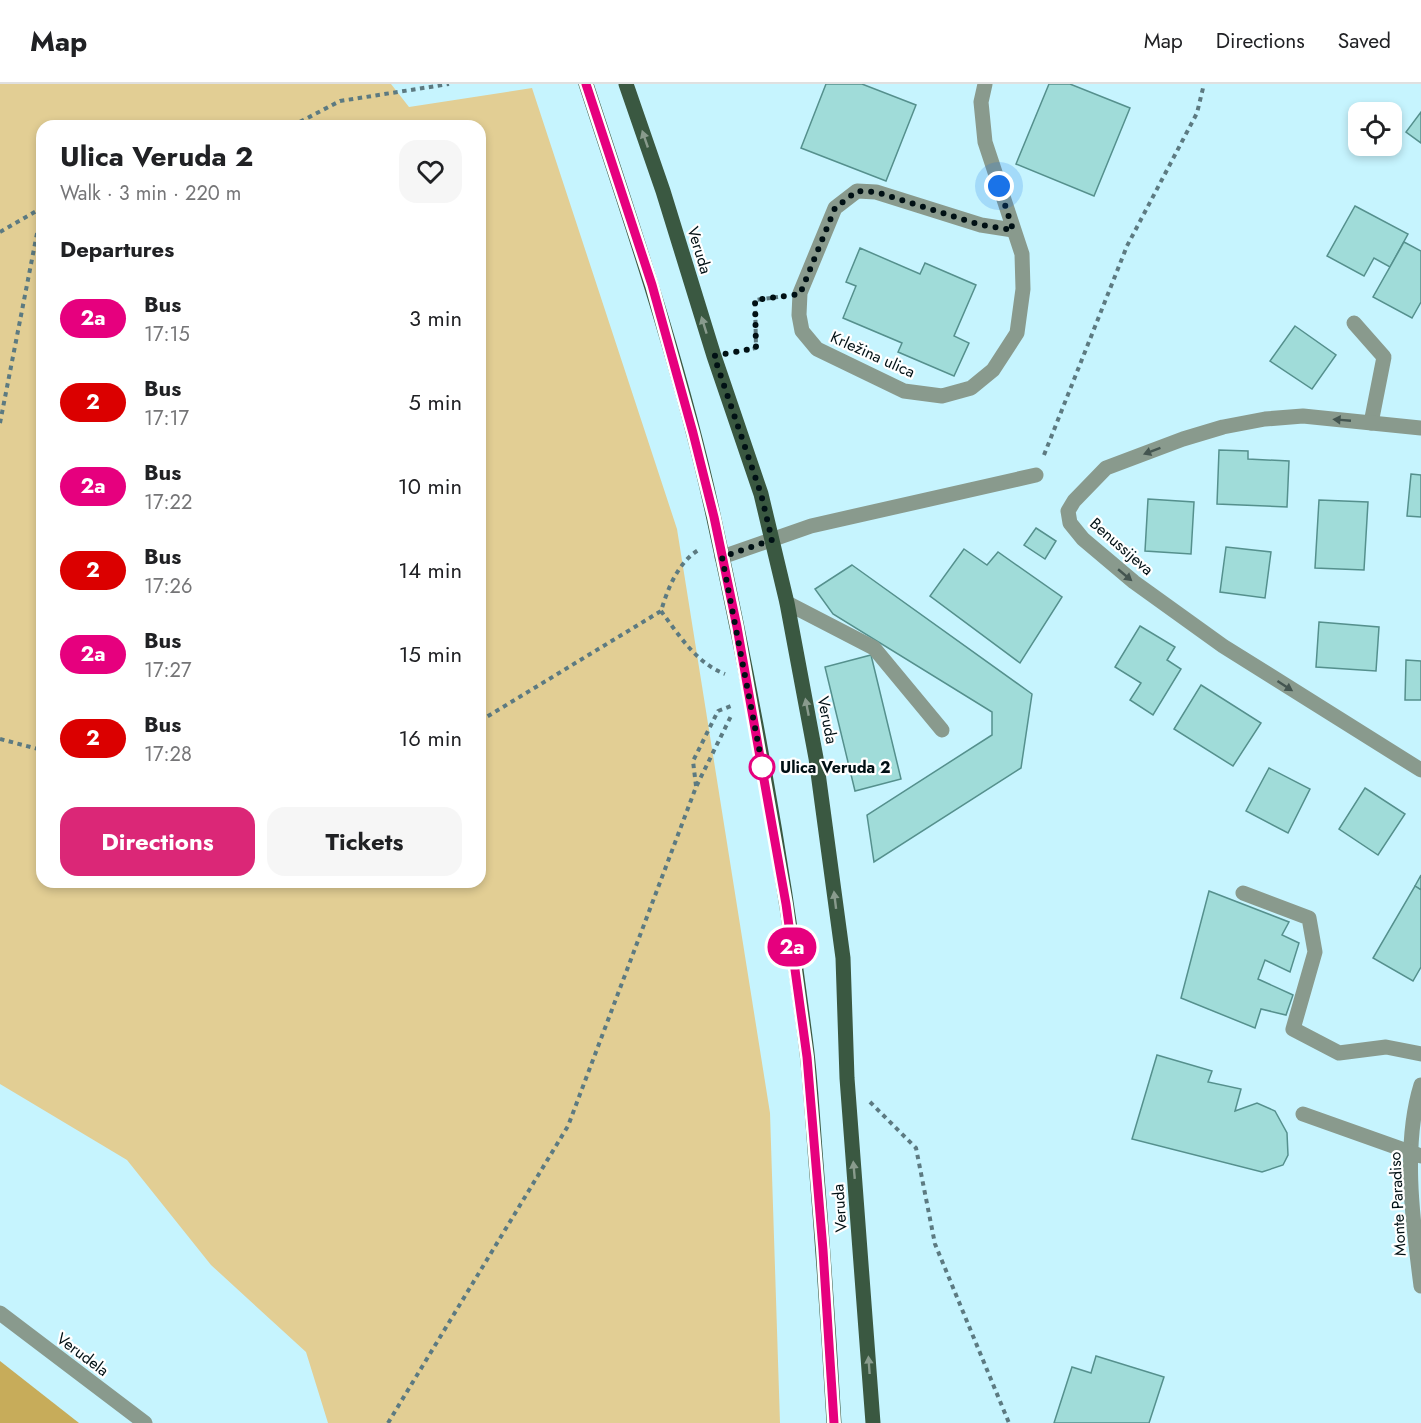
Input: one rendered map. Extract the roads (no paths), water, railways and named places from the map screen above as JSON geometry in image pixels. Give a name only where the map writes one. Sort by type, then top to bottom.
[{"type":"main road","name":"Veruda","points":[[586,84],[652,285],[693,433],[722,557],[747,684],[786,904],[807,1057],[824,1261],[834,1423]]},
{"type":"main road","name":"Veruda","points":[[626,84],[761,494],[787,603],[816,758],[843,958],[847,1078],[873,1423]]},
{"type":"street","name":"Krležina ulica","points":[[985,84],[981,102],[985,142],[1022,254],[1023,289],[1017,333],[993,370],[971,388],[942,396],[904,391],[817,350],[802,331],[799,315],[800,294],[835,208],[857,191],[876,192],[981,225],[1013,230]]},
{"type":"street","points":[[1354,323],[1384,357],[1371,423]]},
{"type":"street","name":"Benussijeva","points":[[1421,428],[1303,416],[1265,419],[1223,427],[1183,439],[1106,468],[1085,488],[1068,511],[1070,523],[1083,539],[1134,582],[1223,646],[1421,770]]},
{"type":"street","points":[[722,557],[812,526],[1036,475]]},
{"type":"street","points":[[787,603],[874,648],[942,730]]},
{"type":"street","points":[[1244,893],[1309,918],[1315,952],[1293,1029],[1339,1053],[1386,1047],[1421,1054]]},
{"type":"street","name":"Monte Paradiso","points":[[1421,1085],[1413,1226],[1421,1286]]},
{"type":"street","points":[[1303,1114],[1416,1154]]},
{"type":"street","name":"Verudela","points":[[0,1313],[145,1423]]},
{"type":"place","name":"Ulica Veruda 2","points":[[762,767]]}]
